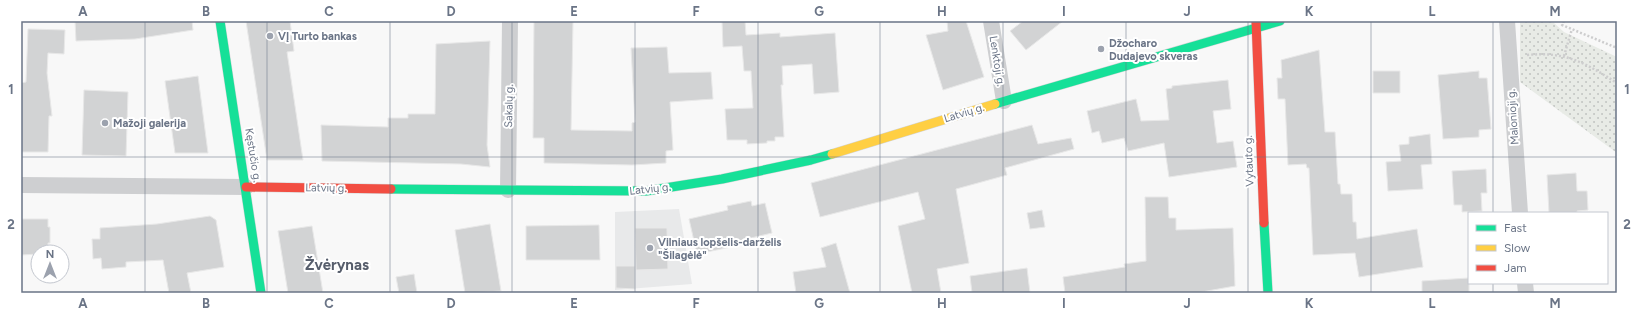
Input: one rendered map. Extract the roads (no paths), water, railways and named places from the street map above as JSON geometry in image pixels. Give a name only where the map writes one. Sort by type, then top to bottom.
[{"type":"street","name":"Kęstučio g.","points":[[220,21],[261,293]]},
{"type":"street","name":"Sakalų g.","points":[[508,190],[510,21]]},
{"type":"street","name":"Lenktoji g.","points":[[991,21],[1004,101]]},
{"type":"street","name":"Latvių g.","points":[[21,184],[618,192],[646,191],[722,179],[811,160],[1256,25],[1280,21]]},
{"type":"street","name":"Malonioji g.","points":[[1507,21],[1520,212]]},
{"type":"street","name":"Vytauto g.","points":[[1256,25],[1261,174],[1268,293]]},
{"type":"place","name":"VĮ Turto bankas","points":[[270,36]]},
{"type":"place","name":"Džocharo Dudajevo skveras","points":[[1101,49]]},
{"type":"place","name":"Mažoji galerija","points":[[105,123]]},
{"type":"place","name":"Vilniaus lopšelis-darželis \"Šilagėlė\"","points":[[650,248]]},
{"type":"district","name":"Žvėrynas","points":[[337,265]]}]
